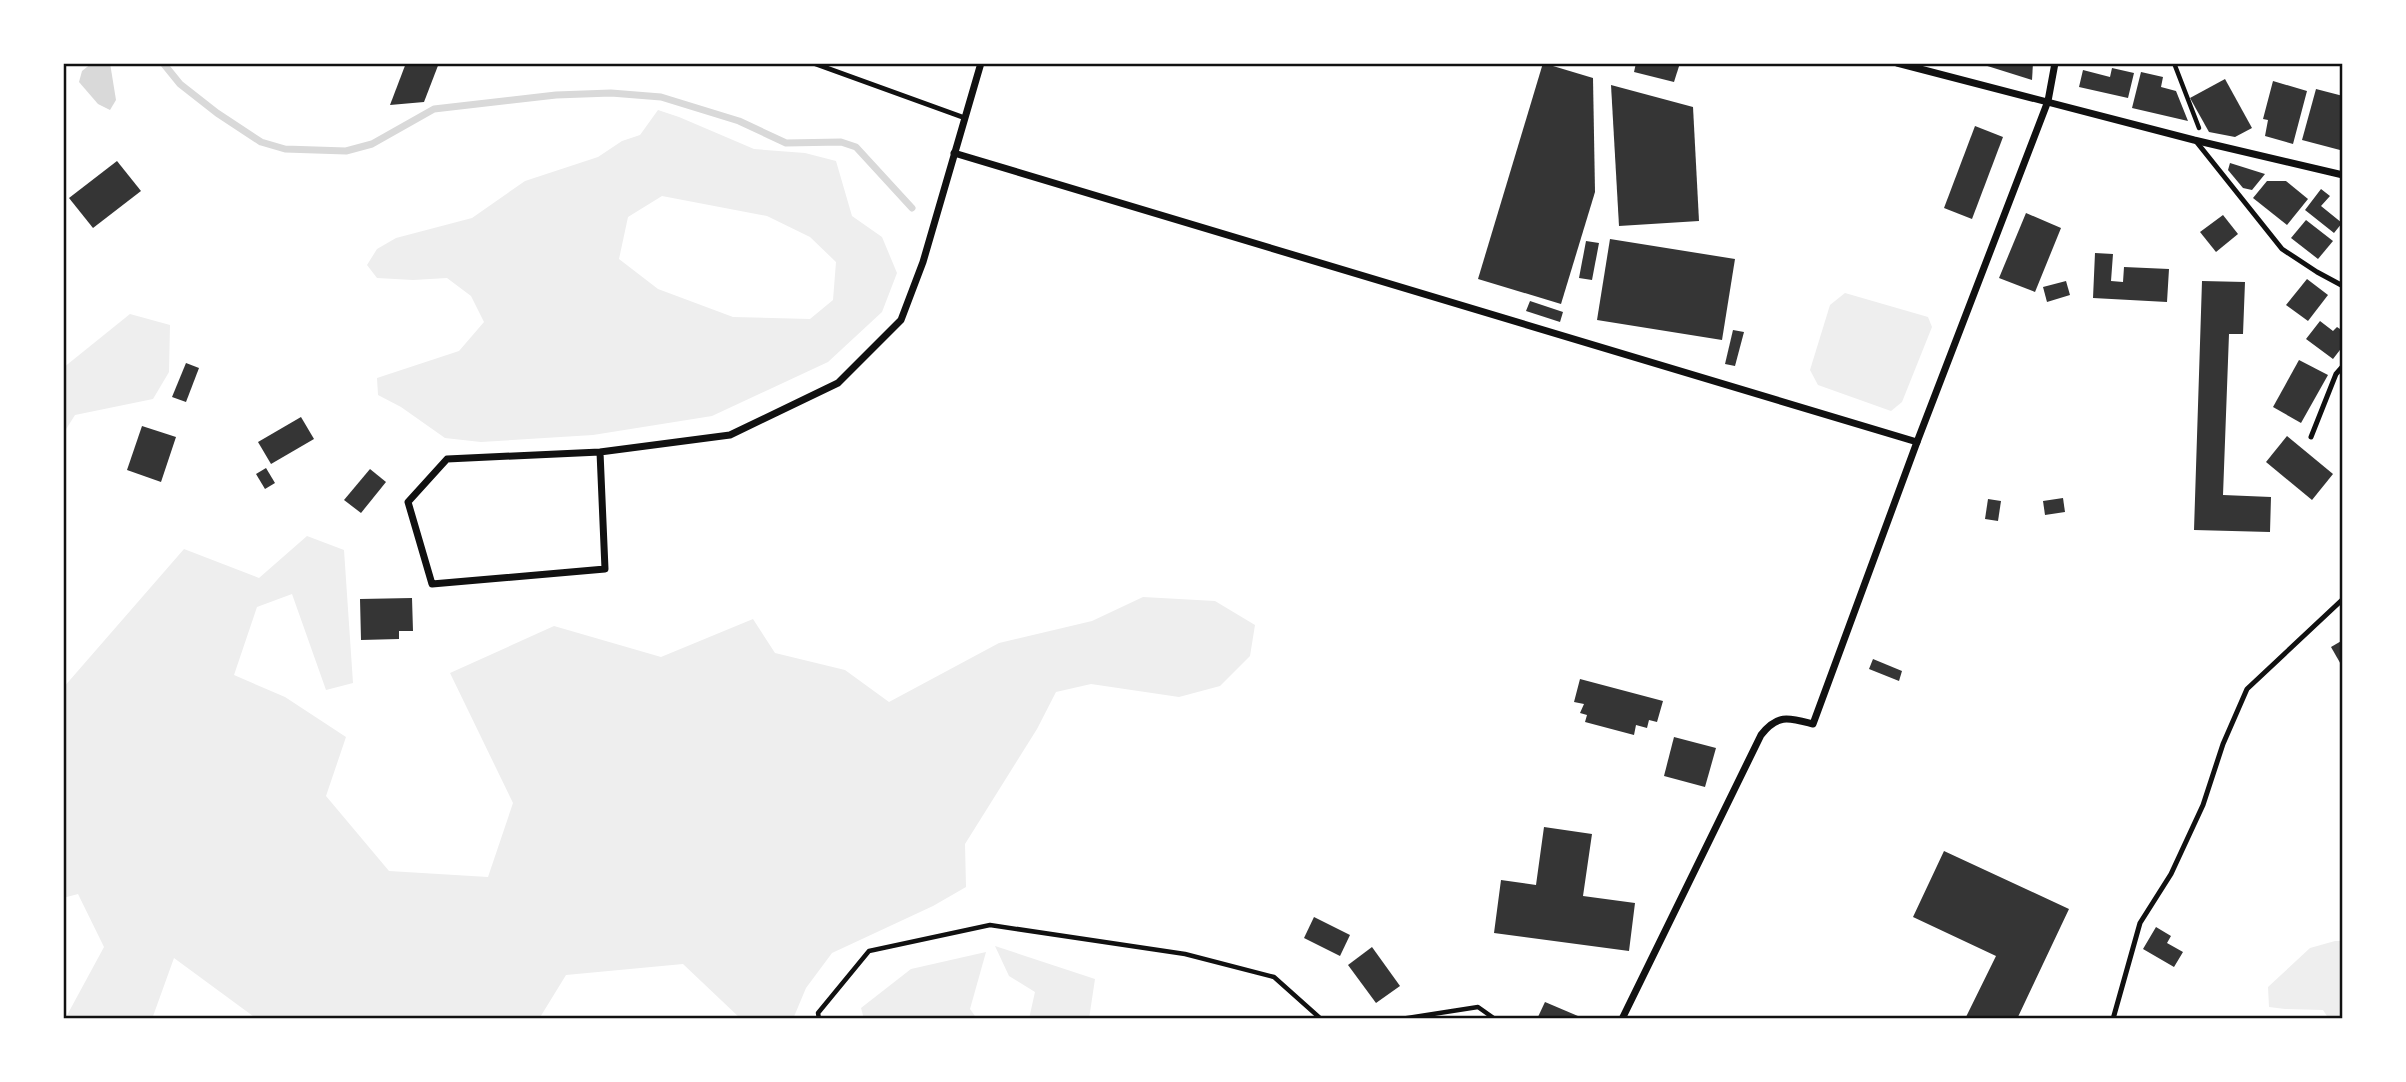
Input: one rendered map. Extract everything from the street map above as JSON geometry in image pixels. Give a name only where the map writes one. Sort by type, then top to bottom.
[{"type":"street","points":[[600,452],[605,569],[432,584],[408,502],[447,459],[600,452],[730,435],[838,383],[901,320],[923,262],[981,63]]},
{"type":"street","points":[[1897,63],[2194,140],[2343,175]]},
{"type":"street","points":[[1622,1019],[1761,735],[1770,724],[1787,718],[1813,724],[1917,442],[2048,101],[2055,63]]},
{"type":"street","points":[[954,153],[1917,442]]},
{"type":"lane","points":[[813,63],[965,118]]},
{"type":"lane","points":[[2194,140],[2283,248],[2343,286]]},
{"type":"lane","points":[[2311,437],[2336,374],[2343,366]]},
{"type":"lane","points":[[2113,1019],[2140,923],[2171,874],[2198,817],[2223,744],[2247,689],[2343,599]]},
{"type":"path","points":[[2174,63],[2204,142]]},
{"type":"path","points":[[819,1019],[818,1013],[869,951],[990,925],[1185,954],[1274,977],[1321,1019]]},
{"type":"path","points":[[1401,1019],[1478,1007],[1495,1019]]},
{"type":"shaded area","points":[[92,63],[110,63],[116,100],[110,110],[98,104],[79,82],[82,71]]},
{"type":"shaded area","points":[[658,110],[754,149],[805,153],[836,161],[852,216],[882,237],[897,273],[882,312],[828,362],[712,416],[593,435],[481,442],[445,438],[401,407],[378,395],[377,378],[459,351],[484,322],[471,296],[447,278],[377,278],[367,265],[377,249],[396,238],[472,218],[525,181],[598,157],[622,141],[640,135]],"holes":[[[662,196],[767,216],[810,237],[836,262],[833,300],[810,319],[733,317],[658,289],[619,259],[628,217]]]},
{"type":"shaded area","points":[[1845,293],[1928,317],[1932,327],[1902,402],[1891,411],[1818,385],[1810,370],[1830,305]]},
{"type":"shaded area","points":[[130,314],[170,325],[169,372],[153,399],[75,415],[63,434],[63,368]]},
{"type":"shaded area","points":[[307,536],[344,550],[353,683],[326,690],[292,594],[257,607],[234,675],[285,697],[346,737],[326,796],[389,871],[488,877],[513,803],[450,673],[554,626],[661,657],[753,619],[775,653],[845,670],[889,702],[999,643],[1092,621],[1143,597],[1215,601],[1255,625],[1250,656],[1220,686],[1179,697],[1091,684],[1056,692],[1037,729],[965,844],[966,887],[933,906],[832,953],[806,988],[793,1019],[741,1019],[683,964],[566,975],[539,1019],[257,1019],[174,958],[152,1019],[65,1019],[104,947],[78,894],[63,898],[63,688],[184,549],[259,578]]},
{"type":"shaded area","points":[[2343,941],[2343,1019],[2329,1019],[2323,1010],[2269,1007],[2268,987],[2310,948]]},
{"type":"shaded area","points":[[995,946],[1095,979],[1089,1019],[1029,1019],[1035,992],[1009,976]]},
{"type":"shaded area","points":[[986,952],[970,1009],[977,1019],[864,1019],[861,1008],[911,969]]},
{"type":"building","points":[[406,63],[439,63],[424,102],[390,105]]},
{"type":"building","points":[[1543,63],[1593,78],[1595,192],[1561,304],[1478,279]]},
{"type":"building","points":[[1636,63],[1680,63],[1674,82],[1634,72]]},
{"type":"building","points":[[2033,63],[2032,80],[1981,64]]},
{"type":"building","points":[[2112,68],[2134,73],[2128,98],[2079,87],[2083,70],[2110,77]]},
{"type":"building","points":[[2141,72],[2163,77],[2161,87],[2176,91],[2188,121],[2132,108]]},
{"type":"building","points":[[2225,79],[2252,128],[2235,137],[2209,132],[2190,98]]},
{"type":"building","points":[[2273,81],[2307,91],[2293,144],[2265,136],[2268,120],[2263,119]]},
{"type":"building","points":[[1611,85],[1693,107],[1699,221],[1619,226]]},
{"type":"building","points":[[2316,89],[2343,96],[2343,139],[2340,150],[2302,140]]},
{"type":"building","points":[[1975,126],[2003,137],[1972,219],[1944,208]]},
{"type":"building","points":[[117,161],[141,191],[93,228],[69,198]]},
{"type":"building","points":[[2230,163],[2265,174],[2252,190],[2243,188],[2228,170]]},
{"type":"building","points":[[2267,181],[2286,181],[2308,199],[2287,225],[2253,198]]},
{"type":"building","points":[[2321,189],[2330,196],[2321,206],[2342,223],[2334,233],[2305,210]]},
{"type":"building","points":[[2026,213],[2061,228],[2035,292],[1999,278]]},
{"type":"building","points":[[2223,215],[2238,234],[2216,252],[2200,232]]},
{"type":"building","points":[[2306,220],[2333,241],[2318,259],[2291,238]]},
{"type":"building","points":[[1610,239],[1735,259],[1722,340],[1597,320]]},
{"type":"building","points":[[1586,241],[1599,243],[1592,280],[1579,278]]},
{"type":"building","points":[[2095,253],[2113,254],[2111,281],[2123,282],[2124,267],[2169,269],[2167,302],[2093,298]]},
{"type":"building","points":[[2307,279],[2328,295],[2308,321],[2286,305]]},
{"type":"building","points":[[2066,281],[2070,295],[2047,302],[2043,287]]},
{"type":"building","points":[[2202,281],[2245,282],[2243,334],[2229,334],[2223,495],[2271,497],[2270,532],[2194,530]]},
{"type":"building","points":[[1530,301],[1563,312],[1560,322],[1526,311]]},
{"type":"building","points":[[2320,321],[2333,331],[2337,327],[2343,331],[2343,346],[2333,359],[2306,339]]},
{"type":"building","points":[[1733,330],[1744,332],[1735,366],[1725,364]]},
{"type":"building","points":[[2299,360],[2328,375],[2301,423],[2273,407]]},
{"type":"building","points":[[186,363],[199,368],[186,402],[172,397]]},
{"type":"building","points":[[301,417],[314,439],[271,464],[258,442]]},
{"type":"building","points":[[142,426],[176,437],[161,482],[127,470]]},
{"type":"building","points":[[2287,436],[2333,474],[2312,500],[2266,462]]},
{"type":"building","points":[[266,468],[275,483],[265,489],[256,474]]},
{"type":"building","points":[[370,469],[386,482],[361,513],[344,500]]},
{"type":"building","points":[[2063,498],[2065,512],[2045,515],[2043,501]]},
{"type":"building","points":[[1988,499],[2001,501],[1998,521],[1985,519]]},
{"type":"building","points":[[412,598],[413,631],[399,631],[399,639],[361,640],[360,599]]},
{"type":"building","points":[[2343,640],[2343,668],[2331,647]]},
{"type":"building","points":[[1873,659],[1902,671],[1899,681],[1869,669]]},
{"type":"building","points":[[1580,679],[1663,701],[1657,722],[1649,720],[1647,728],[1636,725],[1634,735],[1585,722],[1587,715],[1580,713],[1584,704],[1574,702]]},
{"type":"building","points":[[1674,737],[1716,748],[1705,787],[1664,776]]},
{"type":"building","points":[[1544,827],[1592,834],[1583,896],[1635,903],[1629,951],[1494,933],[1501,880],[1536,885]]},
{"type":"building","points":[[1944,851],[2069,909],[2017,1019],[1965,1019],[1996,956],[1913,917]]},
{"type":"building","points":[[1314,917],[1350,935],[1340,956],[1304,938]]},
{"type":"building","points":[[2156,927],[2171,936],[2167,943],[2183,952],[2174,967],[2143,949]]},
{"type":"building","points":[[1372,947],[1400,986],[1376,1003],[1348,965]]},
{"type":"building","points":[[1545,1002],[1585,1019],[1537,1019]]},
{"type":"waterway","points":[[163,63],[180,84],[217,113],[261,142],[285,149],[346,151],[372,144],[434,109],[556,95],[611,93],[661,97],[739,121],[786,143],[841,142],[856,147],[912,208]]}]
